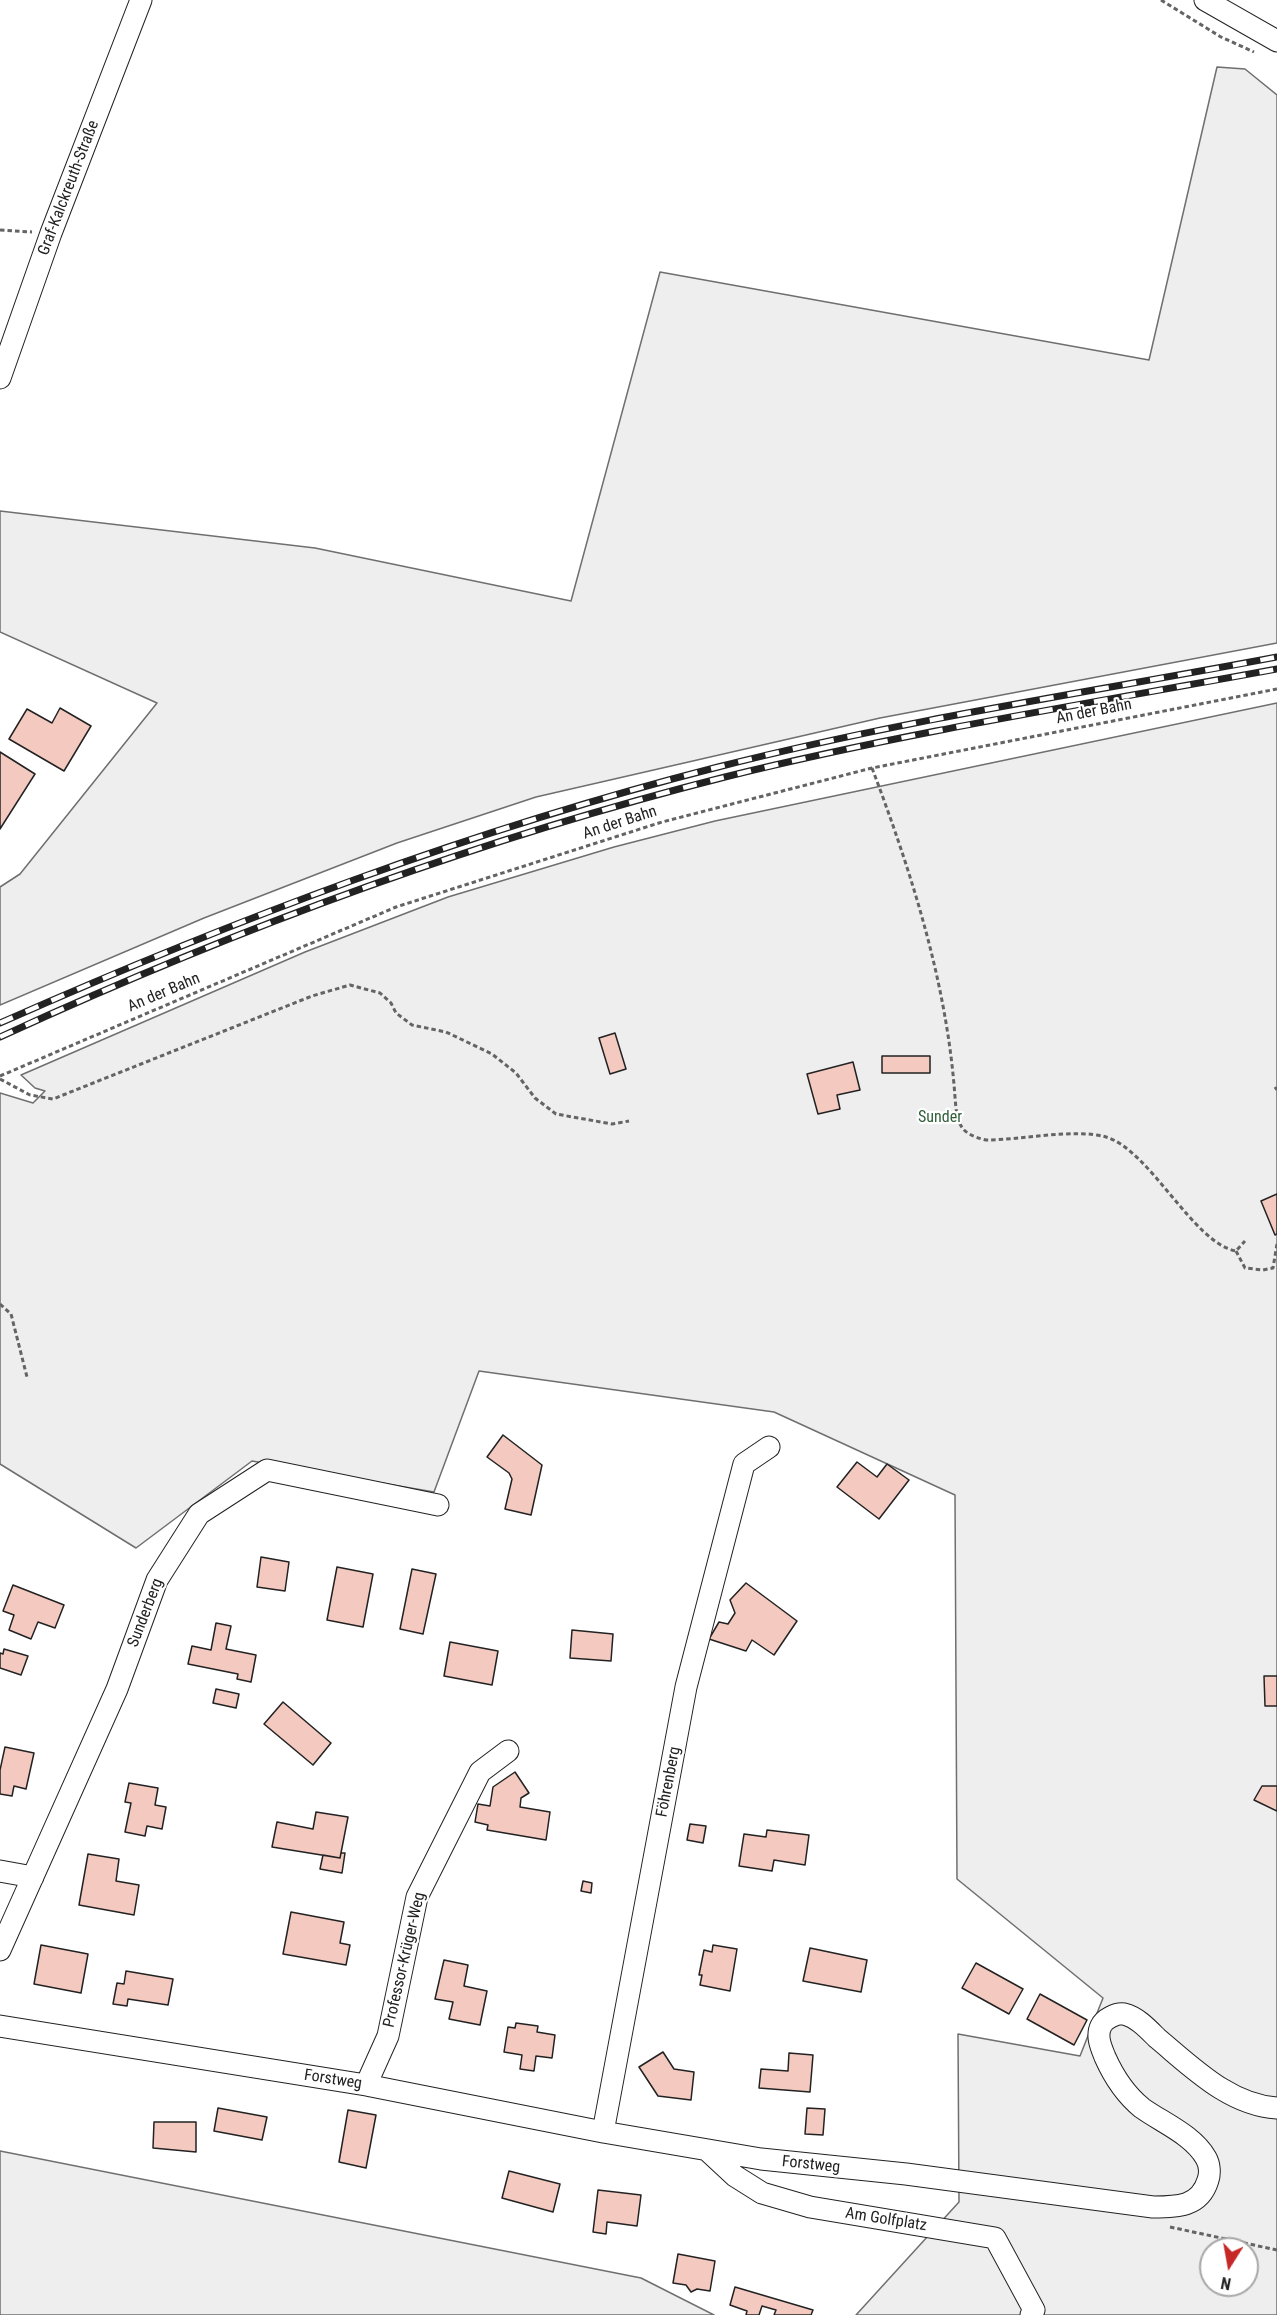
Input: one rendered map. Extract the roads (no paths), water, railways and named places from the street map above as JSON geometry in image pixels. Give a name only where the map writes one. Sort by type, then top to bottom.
[{"type":"street","name":"Graf-Kalckreuth-Straße","points":[[0,378],[51,233],[141,0]]},
{"type":"street","points":[[1205,0],[1277,41]]},
{"type":"street","name":"Föhrenberg","points":[[603,2132],[686,1687],[744,1464],[769,1447]]},
{"type":"street","name":"Sunderberg","points":[[0,1950],[117,1689],[157,1580],[200,1514],[267,1470],[438,1505]]},
{"type":"street","name":"Professor-Krüger-Weg","points":[[366,2085],[388,2036],[417,1897],[480,1772],[508,1751]]},
{"type":"street","points":[[0,1871],[33,1877]]},
{"type":"street","name":"Forstweg","points":[[0,2026],[366,2085],[603,2132],[761,2159],[906,2174],[1153,2207],[1176,2207],[1192,2203],[1204,2192],[1210,2174],[1206,2159],[1192,2142],[1141,2106],[1123,2088],[1110,2068],[1099,2042],[1101,2026],[1109,2017],[1123,2014],[1140,2022],[1206,2080],[1238,2098],[1277,2108]]},
{"type":"street","name":"Am Golfplatz","points":[[707,2150],[735,2176],[762,2193],[810,2207],[995,2238],[1034,2310],[1031,2315]]},
{"type":"railway","points":[[0,1023],[264,913],[444,849],[626,792],[718,767],[857,735],[1277,657]]},
{"type":"railway","points":[[0,1037],[266,924],[448,859],[632,802],[725,777],[862,746],[1277,669]]},
{"type":"park label","name":"Sunder","points":[[940,1118]]}]
